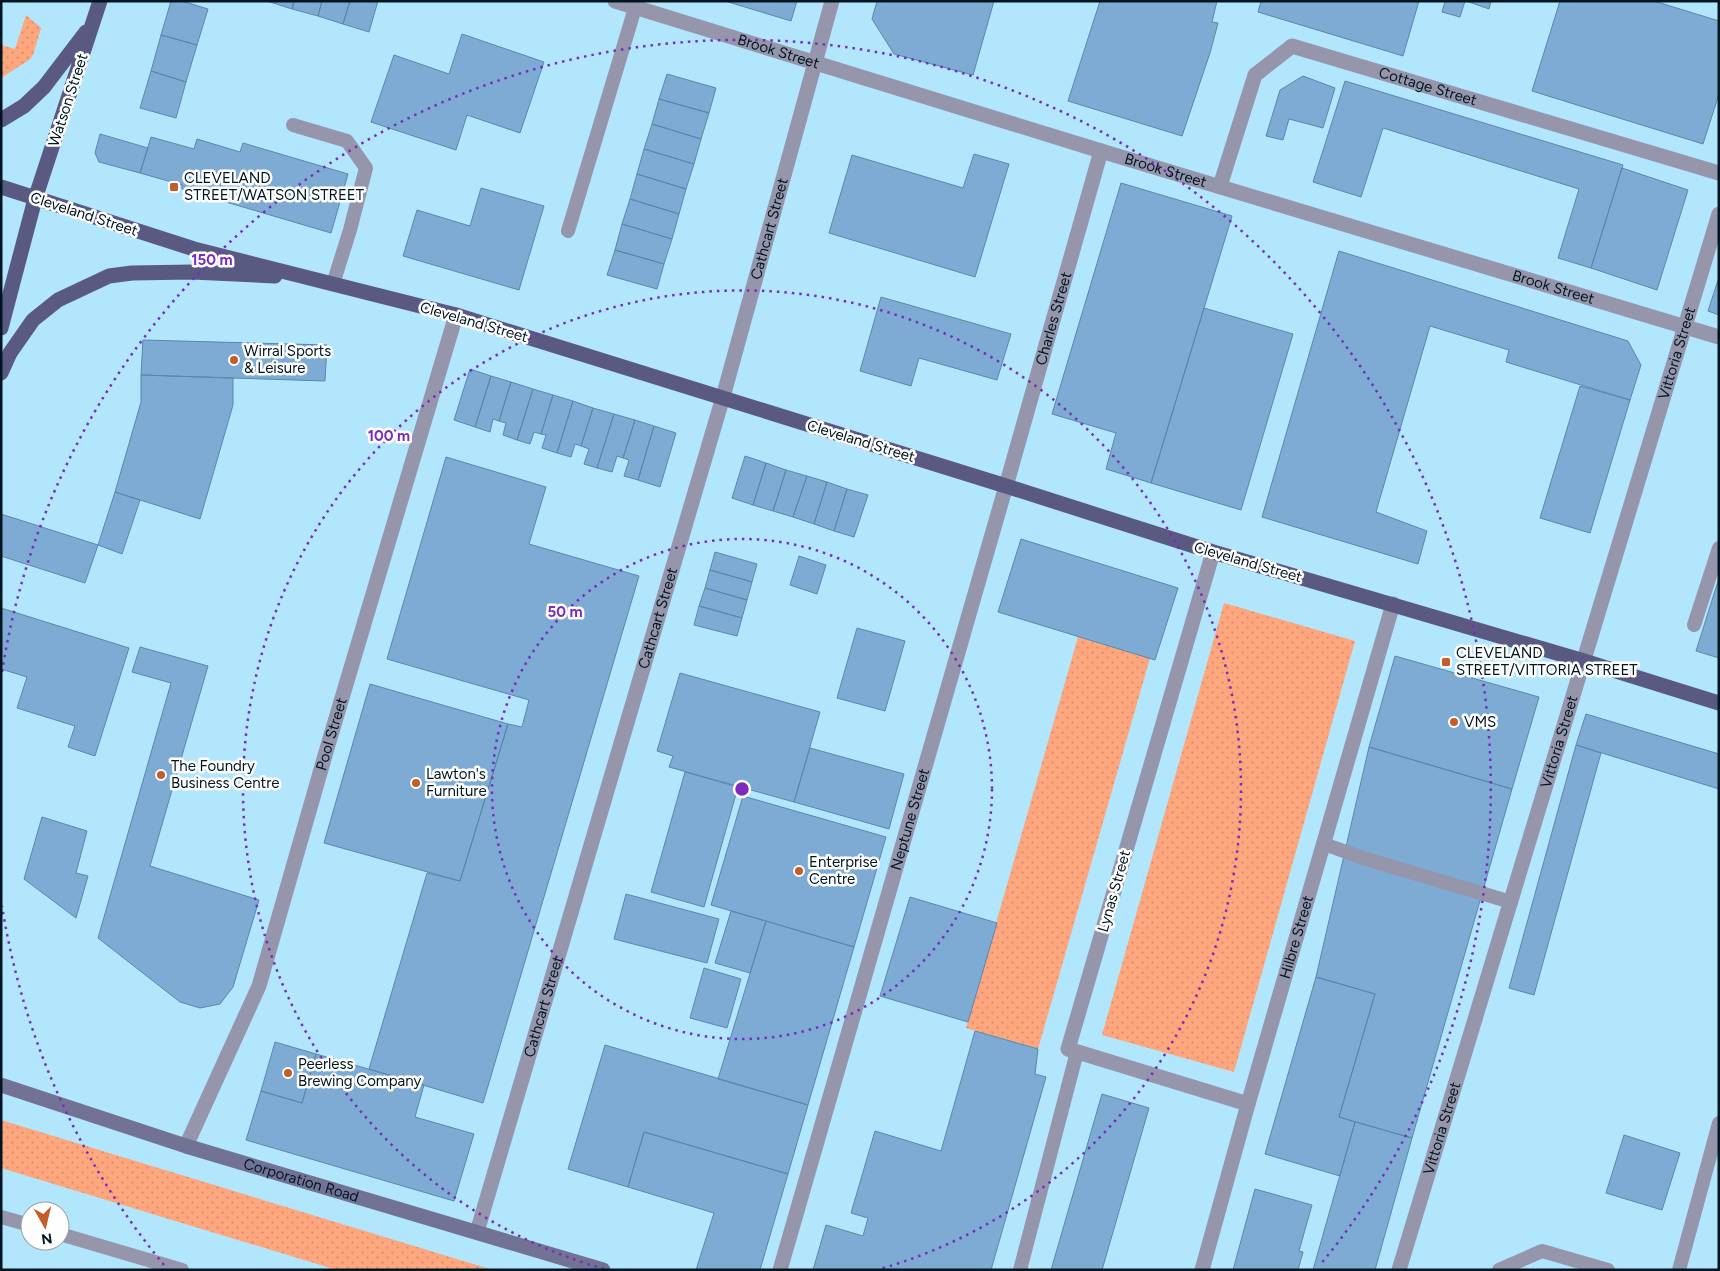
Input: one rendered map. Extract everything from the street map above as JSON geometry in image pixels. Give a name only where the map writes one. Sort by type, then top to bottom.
[{"type":"main road","name":"Watson Street","points":[[1,328],[35,199],[100,1]]},
{"type":"main road","points":[[1,120],[24,106],[44,87],[93,22]]},
{"type":"main road","name":"Cleveland Street","points":[[1,187],[194,249],[456,315],[723,397],[1213,552],[1584,661],[1719,704]]},
{"type":"main road","points":[[1,373],[10,353],[33,320],[58,300],[109,276],[132,273],[192,272],[306,277]]},
{"type":"main road","name":"Corporation Road","points":[[1,1085],[186,1146],[603,1270]]},
{"type":"street","name":"Brook Street","points":[[615,1],[1101,151],[1719,337]]},
{"type":"street","name":"Cathcart Street","points":[[477,1232],[723,397],[832,1]]},
{"type":"street","name":"Cottage Street","points":[[1220,186],[1255,76],[1292,46],[1719,173]]},
{"type":"street","name":"Charles Street","points":[[1006,486],[1101,151]]},
{"type":"street","name":"Vittoria Street","points":[[1399,1270],[1719,214]]},
{"type":"street","name":"Pool Street","points":[[186,1146],[259,986],[328,744],[456,315]]},
{"type":"street","name":"Neptune Street","points":[[780,1270],[1006,486]]},
{"type":"street","name":"Lynas Street","points":[[1077,1052],[1068,1049],[1213,552]]},
{"type":"street","name":"Hilbre Street","points":[[1202,1270],[1248,1104],[1393,604]]},
{"type":"street","points":[[1077,1052],[1248,1104]]},
{"type":"lane","points":[[568,231],[635,8]]},
{"type":"lane","points":[[293,125],[347,141],[366,168],[350,230],[333,284]]},
{"type":"lane","points":[[1694,626],[1719,548]]},
{"type":"lane","points":[[1324,844],[1363,858],[1511,902]]},
{"type":"lane","points":[[1020,1270],[1077,1052]]},
{"type":"lane","points":[[1679,1270],[1719,1123]]},
{"type":"lane","points":[[1,1216],[20,1222]]},
{"type":"lane","points":[[70,1237],[182,1270]]},
{"type":"lane","points":[[1499,1270],[1542,1251],[1608,1270]]},
{"type":"shaded area","points":[[26,15],[41,28],[33,55],[29,60],[1,78],[1,45],[15,49]]},
{"type":"shaded area","points":[[1224,603],[1355,641],[1234,1072],[1102,1035]]},
{"type":"shaded area","points":[[1078,637],[1150,658],[1038,1049],[966,1028]]},
{"type":"shaded area","points":[[1,1120],[493,1270],[337,1270],[1,1168]]},
{"type":"building","points":[[171,1],[182,1],[208,9],[197,45],[161,35]]},
{"type":"building","points":[[267,1],[294,1],[292,9]]},
{"type":"building","points":[[294,1],[322,1],[318,16],[292,9]]},
{"type":"building","points":[[322,1],[350,1],[343,24],[318,16]]},
{"type":"building","points":[[350,1],[378,1],[369,32],[343,24]]},
{"type":"building","points":[[725,1],[797,1],[791,21]]},
{"type":"building","points":[[877,1],[994,1],[973,75],[894,54],[872,19]]},
{"type":"building","points":[[1100,1],[1217,1],[1212,22],[1218,23],[1182,136],[1068,101]]},
{"type":"building","points":[[1261,1],[1419,1],[1403,56],[1258,12]]},
{"type":"building","points":[[1445,1],[1465,1],[1460,17],[1442,12]]},
{"type":"building","points":[[1466,1],[1491,1],[1489,9]]},
{"type":"building","points":[[1560,1],[1654,1],[1719,21],[1719,94],[1703,144],[1532,91]]},
{"type":"building","points":[[462,34],[544,62],[520,133],[467,115],[456,150],[371,122],[394,55],[449,74]]},
{"type":"building","points":[[161,35],[197,45],[186,82],[151,71]]},
{"type":"building","points":[[151,71],[186,82],[176,118],[140,108]]},
{"type":"building","points":[[667,74],[716,88],[709,113],[659,99]]},
{"type":"building","points":[[1303,76],[1335,88],[1323,128],[1289,119],[1283,140],[1266,136],[1280,90]]},
{"type":"building","points":[[1345,81],[1623,165],[1591,268],[1558,258],[1579,189],[1383,128],[1361,197],[1313,182]]},
{"type":"building","points":[[659,99],[709,113],[701,139],[652,124]]},
{"type":"building","points":[[652,124],[701,139],[694,164],[644,149]]},
{"type":"building","points":[[100,134],[148,148],[140,173],[99,162],[95,153]]},
{"type":"building","points":[[151,137],[194,149],[197,139],[240,152],[243,143],[348,174],[331,233],[182,189],[182,185],[140,173]]},
{"type":"building","points":[[644,149],[694,164],[686,189],[637,174]]},
{"type":"building","points":[[974,154],[1009,164],[975,277],[829,233],[852,155],[963,188]]},
{"type":"building","points":[[1622,168],[1688,190],[1657,290],[1591,268]]},
{"type":"building","points":[[637,174],[686,189],[679,214],[630,199]]},
{"type":"building","points":[[1121,183],[1232,216],[1151,483],[1106,469],[1116,433],[1052,414]]},
{"type":"building","points":[[481,188],[544,206],[519,290],[403,256],[417,210],[470,226]]},
{"type":"building","points":[[630,199],[679,214],[672,239],[622,224]]},
{"type":"building","points":[[622,224],[672,239],[664,264],[615,250]]},
{"type":"building","points":[[615,250],[664,264],[657,289],[607,275]]},
{"type":"building","points":[[1339,251],[1628,341],[1641,365],[1630,400],[1506,362],[1509,350],[1430,326],[1376,512],[1427,531],[1418,564],[1262,517]]},
{"type":"building","points":[[1719,277],[1719,315],[1708,311]]},
{"type":"building","points":[[881,297],[1011,334],[997,380],[919,358],[911,386],[860,371]]},
{"type":"building","points":[[1204,308],[1293,334],[1241,510],[1151,483]]},
{"type":"building","name":"Wirral Sports & Leisure","points":[[143,340],[327,345],[325,381],[141,375]]},
{"type":"building","points":[[470,369],[491,376],[475,427],[454,420]]},
{"type":"building","points":[[141,375],[233,378],[233,405],[200,519],[115,492],[141,402]]},
{"type":"building","points":[[491,376],[511,382],[499,421],[493,419],[490,432],[475,427]]},
{"type":"building","points":[[511,382],[533,389],[517,440],[503,435],[506,423],[499,421]]},
{"type":"building","points":[[1580,386],[1630,400],[1590,533],[1540,518]]},
{"type":"building","points":[[533,389],[553,395],[541,434],[534,432],[530,444],[517,440]]},
{"type":"building","points":[[553,395],[573,401],[557,453],[542,448],[546,435],[541,434]]},
{"type":"building","points":[[573,401],[593,408],[581,446],[575,444],[571,457],[557,453]]},
{"type":"building","points":[[593,408],[614,414],[597,468],[584,464],[589,449],[581,446]]},
{"type":"building","points":[[614,414],[635,420],[623,458],[617,456],[612,472],[597,468]]},
{"type":"building","points":[[635,420],[654,426],[638,480],[624,476],[629,460],[623,458]]},
{"type":"building","points":[[654,426],[676,433],[660,487],[638,480]]},
{"type":"building","points":[[745,456],[766,463],[753,505],[732,498]]},
{"type":"building","points":[[446,457],[546,487],[529,544],[639,576],[483,1103],[369,1069],[427,873],[460,881],[508,724],[522,727],[529,700],[387,659]]},
{"type":"building","points":[[766,463],[786,470],[773,511],[753,505]]},
{"type":"building","points":[[786,470],[807,476],[793,517],[773,511]]},
{"type":"building","points":[[807,476],[827,482],[814,524],[793,517]]},
{"type":"building","points":[[827,482],[847,489],[834,531],[814,524]]},
{"type":"building","points":[[847,489],[868,495],[854,537],[834,531]]},
{"type":"building","points":[[115,492],[140,500],[122,554],[98,545]]},
{"type":"building","points":[[1,514],[98,545],[85,583],[1,556]]},
{"type":"building","points":[[1021,539],[1178,588],[1155,660],[998,612]]},
{"type":"building","points":[[715,552],[757,564],[752,582],[710,570]]},
{"type":"building","points":[[799,556],[826,565],[817,594],[790,585]]},
{"type":"building","points":[[710,570],[752,582],[747,600],[705,588]]},
{"type":"building","points":[[1719,578],[1719,658],[1696,651]]},
{"type":"building","points":[[705,588],[747,600],[742,618],[699,606]]},
{"type":"building","points":[[699,606],[742,618],[737,636],[694,625]]},
{"type":"building","points":[[1,608],[129,648],[95,756],[68,747],[75,726],[17,708],[27,677],[1,669]]},
{"type":"building","points":[[857,628],[905,641],[885,711],[837,698]]},
{"type":"building","name":"The Foundry Business Centre","points":[[140,647],[208,666],[150,866],[259,900],[233,987],[220,1004],[200,1008],[180,1002],[98,938],[171,683],[132,672]]},
{"type":"building","name":"VMS","points":[[1395,656],[1539,697],[1512,789],[1369,747]]},
{"type":"building","points":[[680,673],[820,712],[794,802],[669,767],[673,756],[657,751]]},
{"type":"building","name":"Lawton's Furniture","points":[[370,684],[508,724],[460,881],[324,843]]},
{"type":"building","points":[[1586,714],[1719,754],[1719,789],[1576,745]]},
{"type":"building","points":[[1576,745],[1601,753],[1534,995],[1509,988]]},
{"type":"building","name":"VMS","points":[[1369,747],[1512,789],[1412,1138],[1339,1117],[1375,994],[1316,977]]},
{"type":"building","points":[[810,748],[904,774],[889,829],[794,802]]},
{"type":"building","points":[[685,772],[738,787],[704,907],[651,892]]},
{"type":"building","name":"Enterprise Centre","points":[[743,796],[886,837],[854,947],[711,905]]},
{"type":"building","points":[[42,817],[87,831],[76,873],[88,876],[76,918],[24,879]]},
{"type":"building","points":[[626,894],[719,919],[707,963],[614,939]]},
{"type":"building","points":[[910,897],[997,923],[968,1022],[880,996]]},
{"type":"building","points":[[731,911],[766,921],[750,973],[715,963]]},
{"type":"building","points":[[766,921],[854,947],[808,1105],[718,1079]]},
{"type":"building","points":[[704,968],[741,979],[727,1028],[690,1018]]},
{"type":"building","points":[[1316,977],[1375,994],[1339,1117],[1355,1122],[1340,1176],[1265,1154]]},
{"type":"building","points":[[975,1031],[1038,1049],[1035,1074],[1046,1077],[991,1270],[813,1270],[826,1225],[863,1236],[868,1218],[851,1213],[875,1131],[941,1151]]},
{"type":"building","name":"Peerless Brewing Company","points":[[275,1042],[316,1054],[302,1103],[261,1091]]},
{"type":"building","points":[[605,1045],[808,1105],[788,1174],[644,1132],[628,1187],[568,1169]]},
{"type":"building","points":[[316,1054],[424,1085],[415,1117],[474,1134],[454,1201],[246,1140],[261,1091],[302,1103]]},
{"type":"building","points":[[1102,1094],[1149,1108],[1102,1270],[1051,1270]]},
{"type":"building","points":[[1355,1122],[1412,1138],[1375,1270],[1313,1270]]},
{"type":"building","points":[[644,1132],[788,1174],[760,1270],[696,1270],[714,1213],[628,1187]]},
{"type":"building","points":[[1624,1135],[1680,1153],[1662,1210],[1606,1193]]},
{"type":"building","points":[[1255,1189],[1312,1205],[1299,1251],[1303,1252],[1298,1270],[1233,1270]]},
{"type":"place","name":"CLEVELAND STREET/WATSON STREET","points":[[174,187]]},
{"type":"place","name":"Wirral Sports & Leisure","points":[[234,360]]},
{"type":"place","name":"CLEVELAND STREET/VITTORIA STREET","points":[[1446,662]]},
{"type":"place","name":"VMS","points":[[1454,722]]},
{"type":"place","name":"The Foundry Business Centre","points":[[161,775]]},
{"type":"place","name":"Lawton's Furniture","points":[[416,783]]},
{"type":"place","name":"Enterprise Centre","points":[[799,871]]},
{"type":"place","name":"Peerless Brewing Company","points":[[288,1073]]}]
